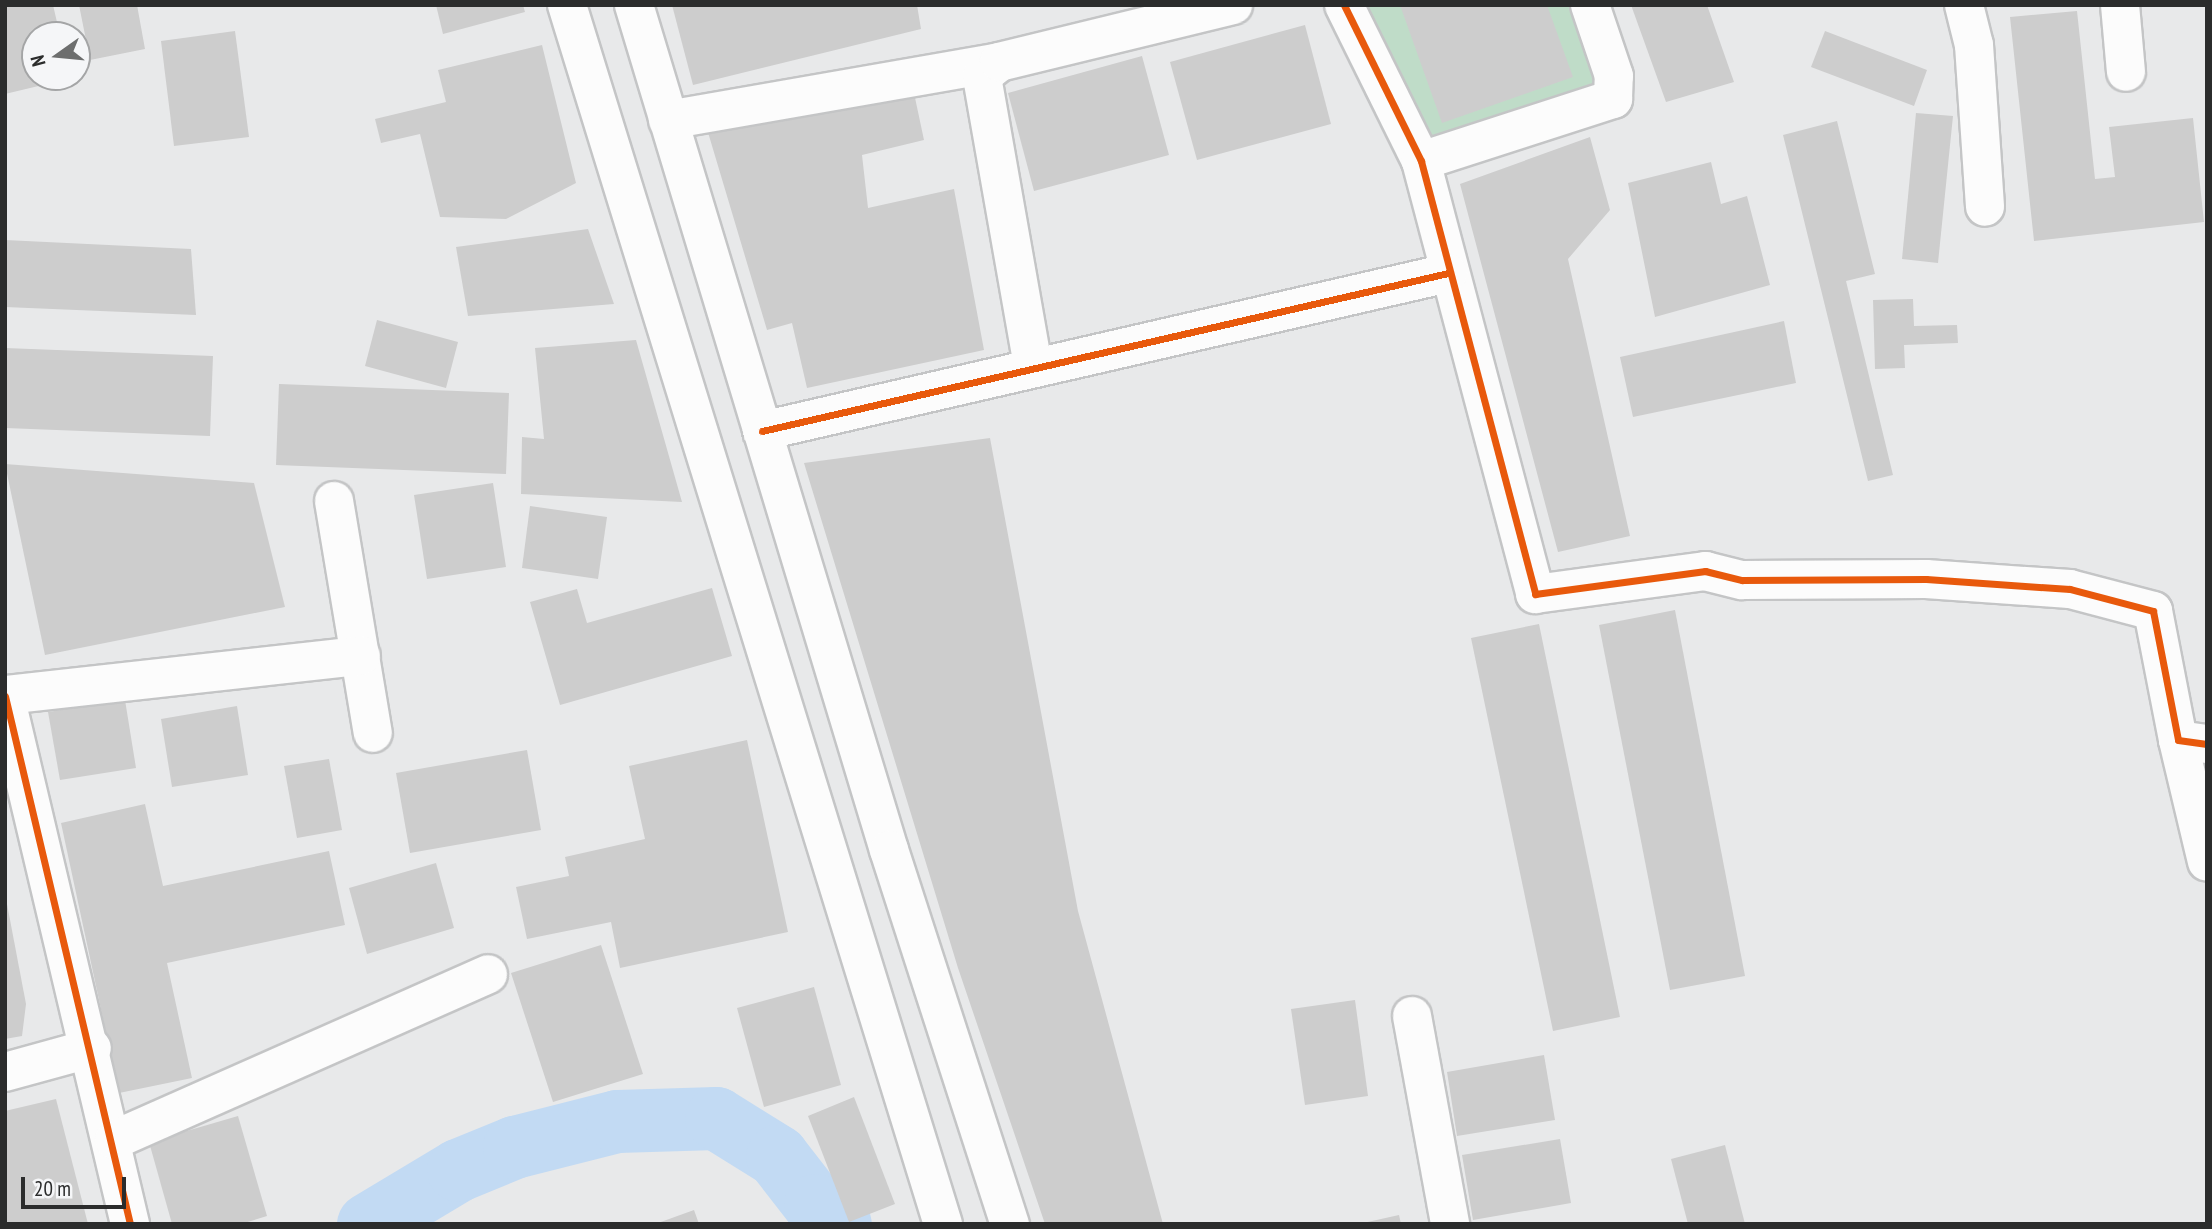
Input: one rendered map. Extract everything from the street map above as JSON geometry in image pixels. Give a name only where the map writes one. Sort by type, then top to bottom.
[{"type":"street","points":[[567,5],[943,1224]]},
{"type":"street","points":[[634,5],[762,431],[1010,1224]]},
{"type":"street","points":[[668,120],[999,62],[1233,5]]},
{"type":"street","points":[[1344,5],[1421,161],[1448,273],[1535,594],[1705,571],[1742,580],[1926,579],[2070,589],[2153,611],[2192,742],[2207,862]]},
{"type":"street","points":[[1421,161],[1613,99],[1614,76],[1590,5]]},
{"type":"street","points":[[1964,5],[1975,45],[1985,207]]},
{"type":"street","points":[[2120,5],[2126,72]]},
{"type":"street","points":[[999,62],[980,83],[1033,366]]},
{"type":"street","points":[[762,431],[1033,366],[1448,273]]},
{"type":"street","points":[[334,501],[373,733]]},
{"type":"street","points":[[130,1224],[114,1140],[5,696],[360,656]]},
{"type":"street","points":[[114,1140],[488,974]]},
{"type":"street","points":[[1412,1016],[1450,1224]]},
{"type":"street","points":[[5,1072],[92,1048]]},
{"type":"green space","points":[[1344,5],[1590,5],[1613,99],[1421,161]]},
{"type":"building","points":[[53,5],[57,21],[21,21],[21,90],[5,94],[5,7]]},
{"type":"building","points":[[79,5],[137,5],[145,49],[91,60],[91,21],[82,21]]},
{"type":"building","points":[[436,5],[523,5],[525,12],[443,34]]},
{"type":"building","points":[[672,5],[917,5],[921,29],[693,85]]},
{"type":"building","points":[[1400,5],[1547,5],[1573,77],[1442,123]]},
{"type":"building","points":[[1631,5],[1707,5],[1734,82],[1666,102]]},
{"type":"building","points":[[2077,11],[2095,179],[2115,177],[2109,127],[2193,118],[2204,222],[2034,241],[2010,17]]},
{"type":"building","points":[[1305,25],[1331,124],[1197,160],[1170,62]]},
{"type":"building","points":[[235,31],[249,137],[174,146],[161,41]]},
{"type":"building","points":[[1825,31],[1927,70],[1914,106],[1811,67]]},
{"type":"building","points":[[542,45],[576,183],[506,219],[440,217],[420,134],[381,143],[375,119],[446,102],[438,70]]},
{"type":"building","points":[[1142,56],[1169,155],[1034,191],[1008,93]]},
{"type":"building","points":[[914,93],[924,140],[862,155],[868,208],[954,189],[984,350],[807,388],[792,323],[767,330],[707,129]]},
{"type":"building","points":[[1916,113],[1953,116],[1938,263],[1902,259]]},
{"type":"building","points":[[1837,121],[1875,274],[1846,281],[1893,475],[1868,481],[1783,135]]},
{"type":"building","points":[[1590,137],[1610,210],[1568,259],[1630,536],[1558,552],[1460,184]]},
{"type":"building","points":[[1711,162],[1721,204],[1747,196],[1770,285],[1655,317],[1628,183]]},
{"type":"building","points":[[588,229],[614,304],[468,316],[456,247]]},
{"type":"building","points":[[5,240],[191,249],[196,315],[5,307]]},
{"type":"building","points":[[1913,299],[1914,326],[1957,325],[1958,343],[1904,345],[1905,368],[1875,369],[1873,300]]},
{"type":"building","points":[[377,320],[458,342],[446,388],[365,366]]},
{"type":"building","points":[[1784,321],[1796,383],[1633,417],[1620,357]]},
{"type":"building","points":[[636,340],[682,502],[521,494],[522,437],[544,439],[535,348]]},
{"type":"building","points":[[5,348],[213,356],[210,436],[5,428]]},
{"type":"building","points":[[279,384],[509,393],[506,474],[276,465]]},
{"type":"building","points":[[990,438],[1078,911],[1163,1224],[1045,1224],[958,968],[804,463]]},
{"type":"building","points":[[5,464],[254,483],[285,607],[45,655]]},
{"type":"building","points":[[493,483],[506,567],[427,579],[414,495]]},
{"type":"building","points":[[530,506],[607,517],[598,579],[522,568]]},
{"type":"building","points":[[712,588],[732,656],[560,705],[530,602],[577,589],[587,623]]},
{"type":"building","points":[[1675,610],[1745,976],[1670,990],[1599,625]]},
{"type":"building","points":[[1539,624],[1620,1017],[1553,1031],[1471,638]]},
{"type":"building","points":[[125,700],[136,768],[60,780],[48,712]]},
{"type":"building","points":[[237,706],[248,775],[172,787],[161,719]]},
{"type":"building","points":[[747,740],[788,932],[620,968],[611,922],[527,939],[516,887],[569,876],[565,857],[645,839],[629,766]]},
{"type":"building","points":[[527,750],[541,830],[410,853],[396,773]]},
{"type":"building","points":[[329,759],[342,830],[297,838],[284,766]]},
{"type":"building","points":[[145,804],[163,886],[329,851],[345,925],[167,963],[192,1078],[119,1093],[61,823]]},
{"type":"building","points":[[436,863],[454,928],[367,954],[349,888]]},
{"type":"building","points":[[7,904],[26,1004],[22,1036],[5,1039]]},
{"type":"building","points":[[601,945],[643,1074],[553,1102],[511,973]]},
{"type":"building","points":[[814,987],[841,1085],[764,1107],[737,1008]]},
{"type":"building","points":[[1355,1000],[1368,1096],[1305,1105],[1291,1009]]},
{"type":"building","points":[[1544,1055],[1555,1120],[1457,1136],[1447,1072]]},
{"type":"building","points":[[854,1097],[895,1204],[849,1222],[808,1116]]},
{"type":"building","points":[[56,1099],[88,1224],[5,1224],[5,1111]]},
{"type":"building","points":[[238,1116],[267,1216],[241,1224],[172,1224],[149,1142]]},
{"type":"building","points":[[1560,1139],[1571,1203],[1473,1220],[1462,1155]]},
{"type":"building","points":[[1725,1145],[1745,1224],[1688,1224],[1671,1159]]},
{"type":"building","points":[[694,1210],[699,1224],[658,1224],[658,1223]]},
{"type":"building","points":[[1399,1215],[1401,1224],[1363,1224],[1363,1223]]},
{"type":"waterway","points":[[368,1224],[458,1170],[514,1147],[617,1121],[716,1118],[777,1156],[815,1205],[840,1224]]},
{"type":"cycle path","points":[[1344,5],[1421,161],[1535,594],[1705,571],[1742,580],[1926,579],[2070,589],[2153,611],[2178,740],[2207,744]]},
{"type":"cycle path","points":[[762,431],[1448,273]]},
{"type":"cycle path","points":[[5,696],[130,1224]]}]
